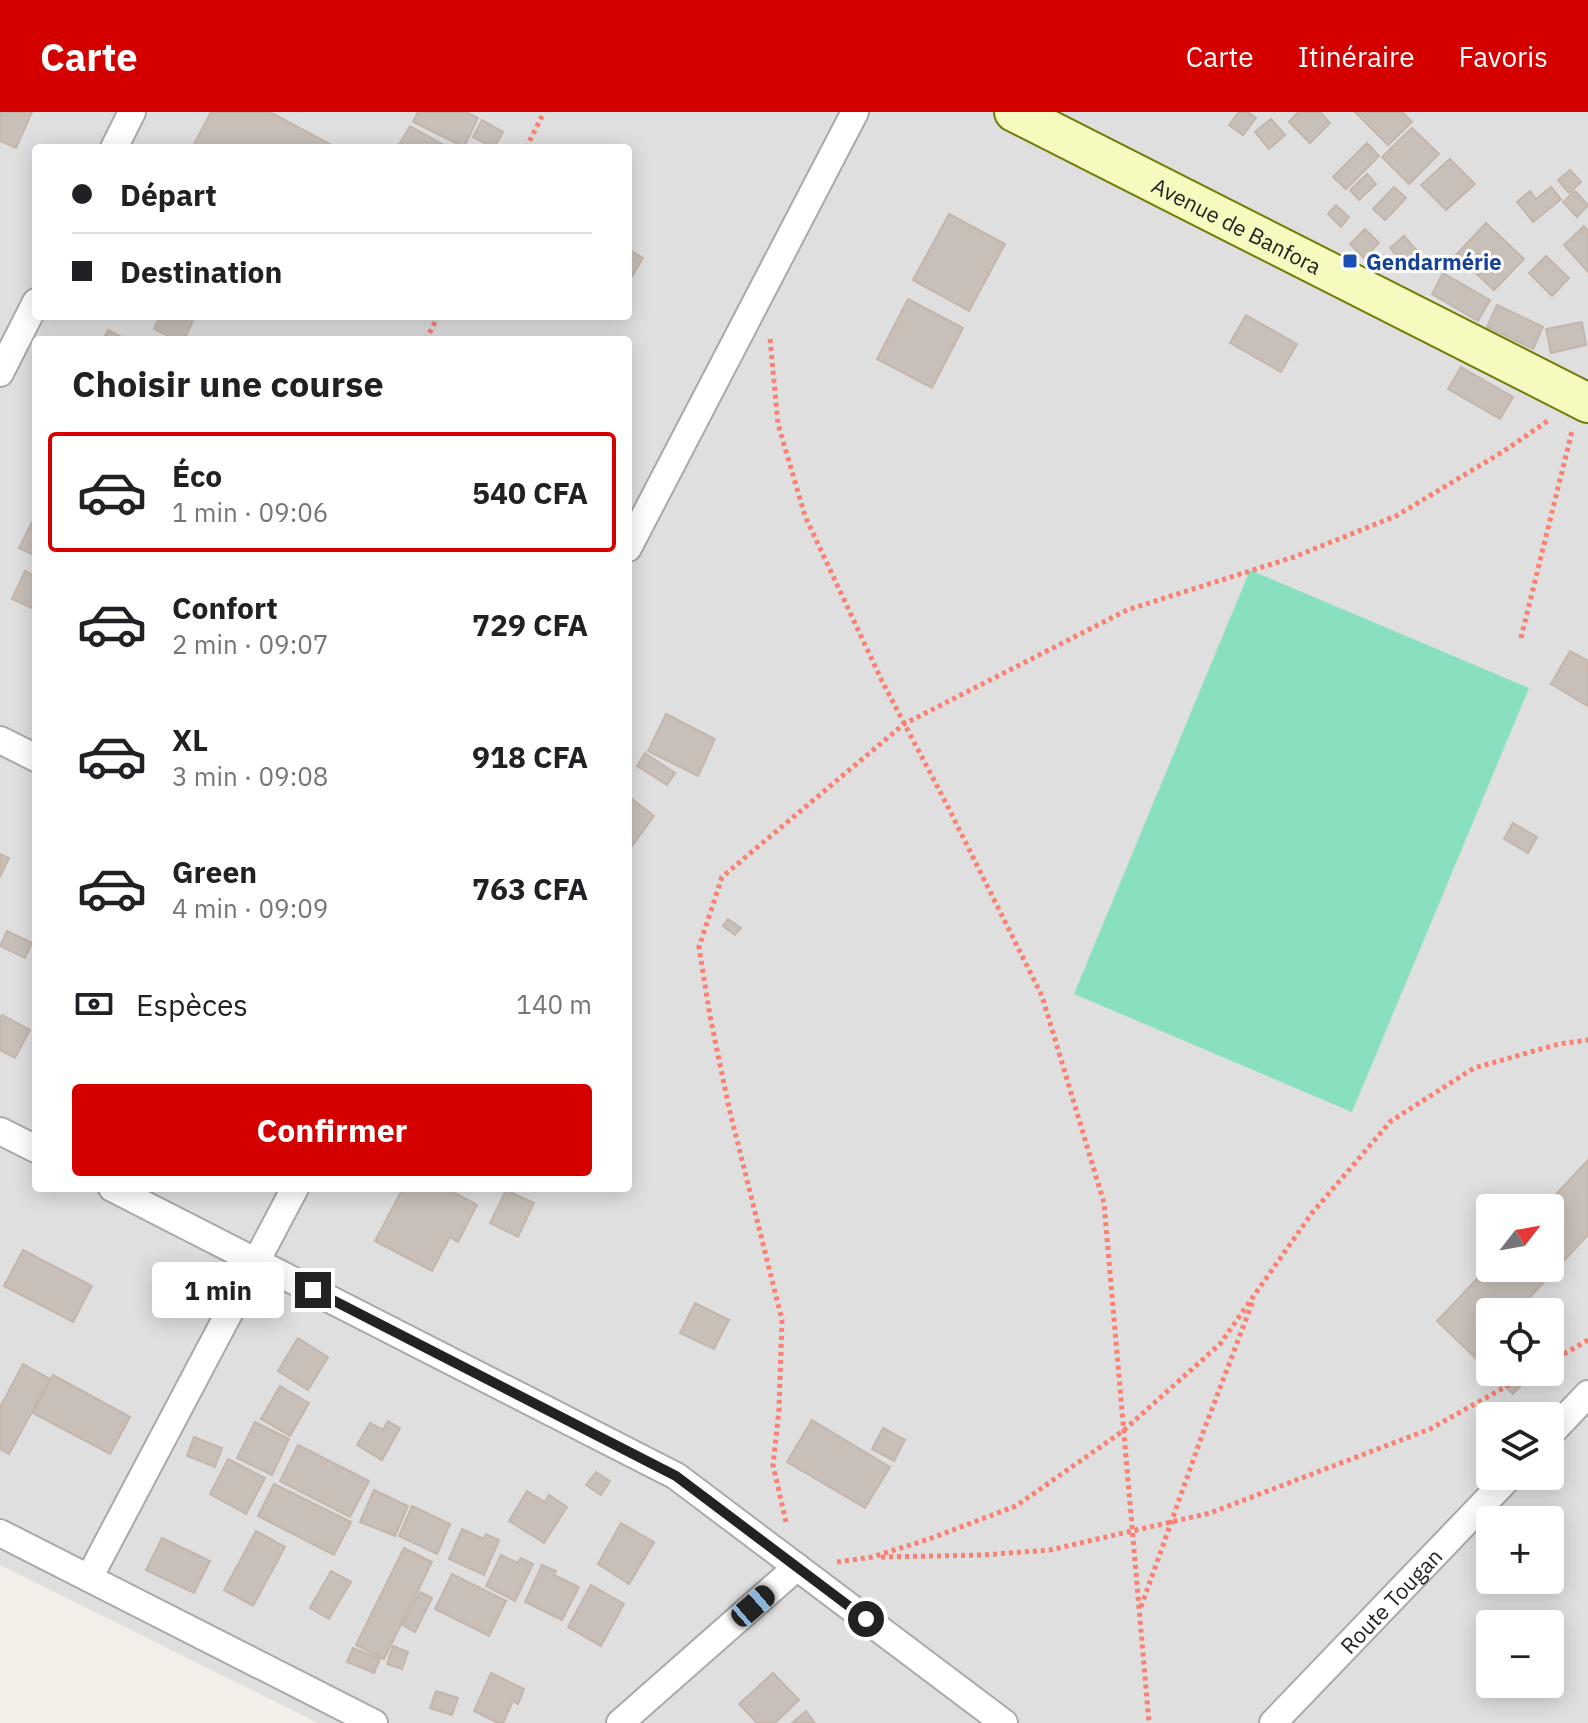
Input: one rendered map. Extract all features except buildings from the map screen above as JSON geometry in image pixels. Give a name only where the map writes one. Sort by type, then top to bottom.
[{"type":"main road","name":"Avenue de Banfora","points":[[1014,112],[1585,398]]},
{"type":"street","points":[[116,144],[132,112]]},
{"type":"street","points":[[632,540],[855,112]]},
{"type":"street","points":[[0,373],[32,310]]},
{"type":"street","points":[[0,740],[32,756]]},
{"type":"street","points":[[0,1131],[32,1147]]},
{"type":"street","points":[[120,1192],[676,1476],[1004,1723]]},
{"type":"street","points":[[89,1578],[293,1192]]},
{"type":"street","points":[[1564,1419],[1588,1394]]},
{"type":"street","name":"Route Tougan","points":[[1273,1723],[1497,1490]]},
{"type":"street","points":[[0,1533],[374,1723]]},
{"type":"street","points":[[620,1723],[797,1567]]},
{"type":"path","points":[[528,144],[544,112]]},
{"type":"path","points":[[764,286],[778,424],[805,516],[882,681],[1042,996],[1104,1203],[1149,1723]]},
{"type":"path","points":[[1521,638],[1585,398]]},
{"type":"path","points":[[1507,1386],[1430,1429],[1210,1513],[1050,1550],[872,1557],[797,1567],[773,1465],[779,1409],[782,1320],[729,1108],[699,947],[722,877],[904,724],[1127,610],[1294,557],[1396,516],[1585,398]]},
{"type":"path","points":[[872,1557],[1016,1506],[1123,1431],[1220,1344],[1312,1213],[1391,1121],[1474,1068],[1559,1044],[1588,1040]]},
{"type":"path","points":[[1139,1612],[1257,1292]]},
{"type":"path","points":[[1564,1354],[1588,1340]]},
{"type":"shaded area","points":[[0,112],[1588,112],[1588,1723],[318,1723],[0,1565]]},
{"type":"green space","points":[[1250,570],[1529,688],[1352,1112],[1074,994]]},
{"type":"place","name":"Gendarmérie","points":[[1350,261]]},
{"type":"route","points":[[313,1290],[676,1476],[866,1619]]}]
